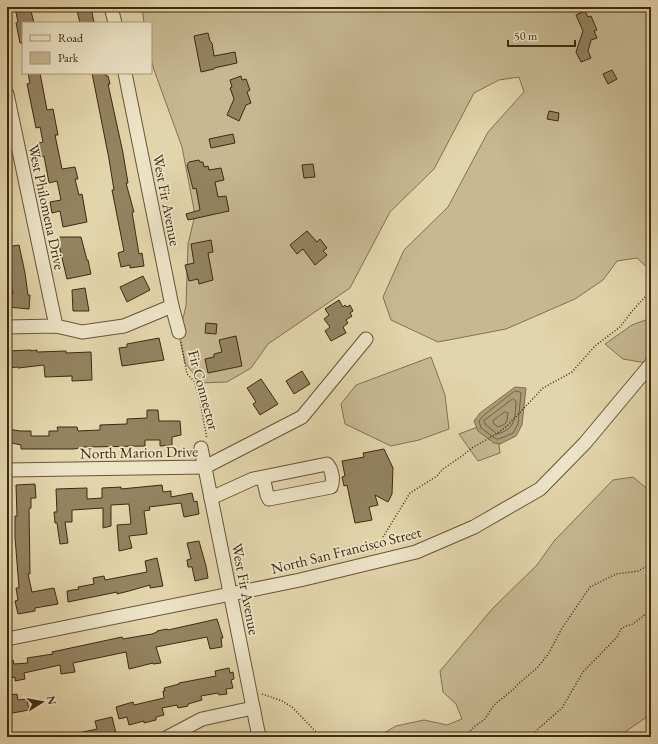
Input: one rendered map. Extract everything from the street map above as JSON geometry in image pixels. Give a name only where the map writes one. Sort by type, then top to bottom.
[{"type":"street","points":[[111,7],[114,22]]},
{"type":"street","name":"West Fir Avenue","points":[[125,74],[172,306],[179,332]]},
{"type":"street","name":"West Philomena Drive","points":[[7,94],[56,326]]},
{"type":"street","points":[[7,327],[56,326],[82,332],[124,326],[172,306]]},
{"type":"street","name":"North Marion Drive","points":[[7,470],[205,467],[302,417],[366,339]]},
{"type":"street","name":"North San Francisco Street","points":[[7,640],[366,564],[416,552],[474,528],[540,489],[585,443],[651,364]]},
{"type":"street","name":"West Fir Avenue","points":[[201,448],[259,737]]},
{"type":"street","points":[[211,498],[253,479],[327,464],[330,468],[333,483],[331,487],[269,499],[263,477]]},
{"type":"street","points":[[168,737],[202,719],[253,708]]},
{"type":"path","points":[[366,564],[410,493],[438,476],[443,469],[472,448],[502,430],[543,388],[572,372],[596,346],[620,327],[633,310],[651,293]]},
{"type":"path","name":"Fir Connector","points":[[179,332],[187,374],[194,381],[200,401],[208,444],[201,448]]},
{"type":"path","points":[[464,737],[485,719],[494,705],[537,668],[549,653],[562,628],[590,587],[616,574],[638,571],[651,564]]},
{"type":"path","points":[[532,737],[538,729],[562,708],[583,672],[617,637],[621,629],[633,624],[651,610]]},
{"type":"path","points":[[260,693],[282,701],[292,707],[321,737]]},
{"type":"green space","points":[[142,7],[651,7],[651,271],[637,258],[617,261],[603,280],[575,299],[506,329],[438,342],[391,320],[383,297],[404,250],[448,207],[488,132],[524,92],[519,77],[499,80],[474,93],[434,169],[390,212],[350,288],[268,344],[251,368],[227,382],[201,383],[185,363],[179,335],[186,306],[188,244],[195,215],[182,147],[152,62],[152,22],[144,22]]},
{"type":"green space","points":[[651,318],[651,360],[646,363],[623,359],[605,344],[632,325]]},
{"type":"green space","points":[[431,357],[445,395],[449,429],[419,440],[391,446],[345,424],[341,404],[356,385]]},
{"type":"green space","points":[[496,420],[500,453],[478,461],[459,434]]},
{"type":"green space","points":[[633,477],[651,492],[651,714],[625,732],[621,737],[377,737],[396,726],[424,720],[447,725],[462,719],[456,704],[443,692],[440,671],[493,608],[537,565],[554,541],[613,480]]},
{"type":"water","points":[[515,387],[526,388],[522,425],[516,436],[500,444],[494,443],[478,431],[474,421],[480,413]]},
{"type":"building","points":[[15,7],[30,7],[34,22],[22,22],[22,43],[20,43],[16,23],[18,22]]},
{"type":"building","points":[[76,7],[91,7],[94,22],[80,22]]},
{"type":"building","points":[[585,11],[588,17],[591,16],[597,30],[594,31],[597,38],[591,40],[588,51],[591,58],[581,62],[576,52],[583,31],[576,15]]},
{"type":"building","points":[[208,33],[212,43],[214,56],[235,52],[237,63],[201,72],[194,36]]},
{"type":"building","points":[[612,70],[617,79],[608,84],[603,74]]},
{"type":"building","points":[[28,74],[40,74],[47,110],[53,109],[58,135],[55,135],[62,169],[75,167],[78,179],[75,179],[79,195],[82,194],[87,222],[63,227],[60,211],[52,213],[50,202],[61,200],[57,181],[49,183],[44,156],[42,157],[39,143],[43,142],[40,127],[36,128],[27,84],[30,83]]},
{"type":"building","points":[[92,74],[106,74],[106,76],[108,76],[110,84],[108,84],[123,153],[128,183],[126,183],[134,212],[132,212],[139,254],[142,253],[144,266],[130,268],[130,265],[121,267],[118,253],[124,251],[112,190],[114,190]]},
{"type":"building","points":[[241,76],[242,80],[246,79],[250,90],[247,92],[251,103],[246,105],[239,121],[227,115],[234,99],[230,88],[232,87],[230,80]]},
{"type":"building","points":[[549,111],[559,113],[558,121],[547,119]]},
{"type":"building","points":[[233,134],[235,143],[211,148],[209,139]]},
{"type":"building","points":[[199,160],[200,162],[203,162],[204,167],[208,166],[209,170],[221,168],[224,180],[215,182],[218,197],[226,196],[229,211],[188,220],[186,214],[200,210],[196,188],[193,189],[187,165],[189,162]]},
{"type":"building","points":[[313,164],[315,177],[304,178],[302,165]]},
{"type":"building","points":[[307,231],[317,242],[320,239],[327,248],[323,251],[327,255],[315,265],[303,249],[297,254],[290,245]]},
{"type":"building","points":[[57,237],[81,237],[91,274],[67,279]]},
{"type":"building","points":[[211,240],[213,252],[208,253],[213,280],[199,284],[198,279],[189,281],[185,265],[194,263],[191,244]]},
{"type":"building","points":[[19,245],[28,295],[30,295],[29,309],[7,307],[8,293],[13,294],[7,264],[7,247]]},
{"type":"building","points":[[143,276],[150,290],[127,302],[120,287]]},
{"type":"building","points":[[85,288],[89,311],[73,311],[72,290]]},
{"type":"building","points":[[339,300],[343,307],[345,305],[347,307],[350,305],[353,311],[350,313],[352,316],[346,320],[348,323],[343,327],[346,333],[331,341],[325,331],[330,327],[324,319],[329,315],[325,309]]},
{"type":"building","points":[[206,323],[217,324],[216,334],[205,333]]},
{"type":"building","points":[[236,336],[242,366],[208,373],[205,359],[214,357],[214,354],[222,352],[219,340]]},
{"type":"building","points":[[159,338],[164,360],[122,366],[119,348],[127,347],[127,344]]},
{"type":"building","points":[[37,350],[37,352],[66,351],[66,353],[91,352],[92,380],[72,381],[72,376],[45,377],[44,365],[7,368],[7,351]]},
{"type":"building","points":[[302,371],[310,384],[294,394],[286,381]]},
{"type":"building","points":[[261,379],[278,404],[260,415],[253,404],[256,402],[247,388]]},
{"type":"building","points":[[147,410],[158,410],[159,421],[180,421],[181,435],[172,437],[172,445],[160,446],[160,440],[145,440],[145,446],[85,447],[74,449],[21,449],[21,445],[7,442],[7,429],[31,431],[31,436],[49,436],[49,431],[58,431],[57,427],[77,427],[78,431],[100,430],[100,425],[127,424],[127,419],[147,418]]},
{"type":"building","points":[[384,449],[393,468],[392,494],[388,502],[375,495],[378,505],[369,507],[372,520],[355,523],[347,485],[344,486],[342,477],[345,476],[342,461],[364,457],[363,453]]},
{"type":"building","points":[[35,484],[36,498],[31,498],[31,508],[29,509],[30,574],[28,574],[32,592],[54,588],[58,604],[35,608],[35,611],[18,614],[15,601],[18,600],[16,588],[19,588],[15,537],[15,516],[17,516],[16,485]]},
{"type":"building","points":[[162,485],[163,492],[171,491],[171,497],[192,493],[194,502],[197,501],[199,514],[184,517],[181,503],[149,507],[150,510],[144,511],[147,534],[129,536],[132,548],[119,551],[117,525],[131,524],[129,504],[111,505],[111,526],[103,528],[103,508],[72,510],[72,522],[65,522],[68,543],[60,544],[54,512],[57,512],[56,489],[87,488],[87,499],[102,498],[102,488],[121,487],[121,489]]},
{"type":"building","points":[[199,541],[208,578],[195,581],[192,567],[188,567],[187,560],[191,559],[187,543]]},
{"type":"building","points":[[157,558],[163,586],[150,588],[150,585],[117,594],[117,592],[68,602],[67,591],[94,584],[93,578],[104,576],[105,580],[147,572],[145,561]]},
{"type":"building","points":[[217,619],[223,638],[221,638],[222,647],[210,649],[207,637],[156,647],[161,663],[153,663],[129,669],[126,652],[73,663],[75,672],[61,674],[60,665],[24,673],[25,679],[15,681],[15,677],[7,679],[7,661],[13,660],[14,664],[28,663],[27,658],[53,654],[52,652],[122,637],[123,639],[152,634],[157,631]]},
{"type":"building","points":[[229,668],[230,673],[233,672],[234,679],[231,680],[233,688],[226,689],[227,694],[219,695],[218,693],[201,696],[202,700],[188,704],[188,706],[178,708],[177,705],[162,708],[164,715],[156,717],[156,720],[144,723],[144,721],[129,725],[127,717],[119,719],[116,707],[133,702],[134,705],[164,698],[164,688],[179,683],[216,676],[215,671]]},
{"type":"building","points":[[17,694],[18,700],[27,699],[29,710],[7,714],[7,702],[10,702],[10,695]]},
{"type":"building","points":[[112,717],[117,737],[75,737],[74,734],[97,729],[95,721]]}]
